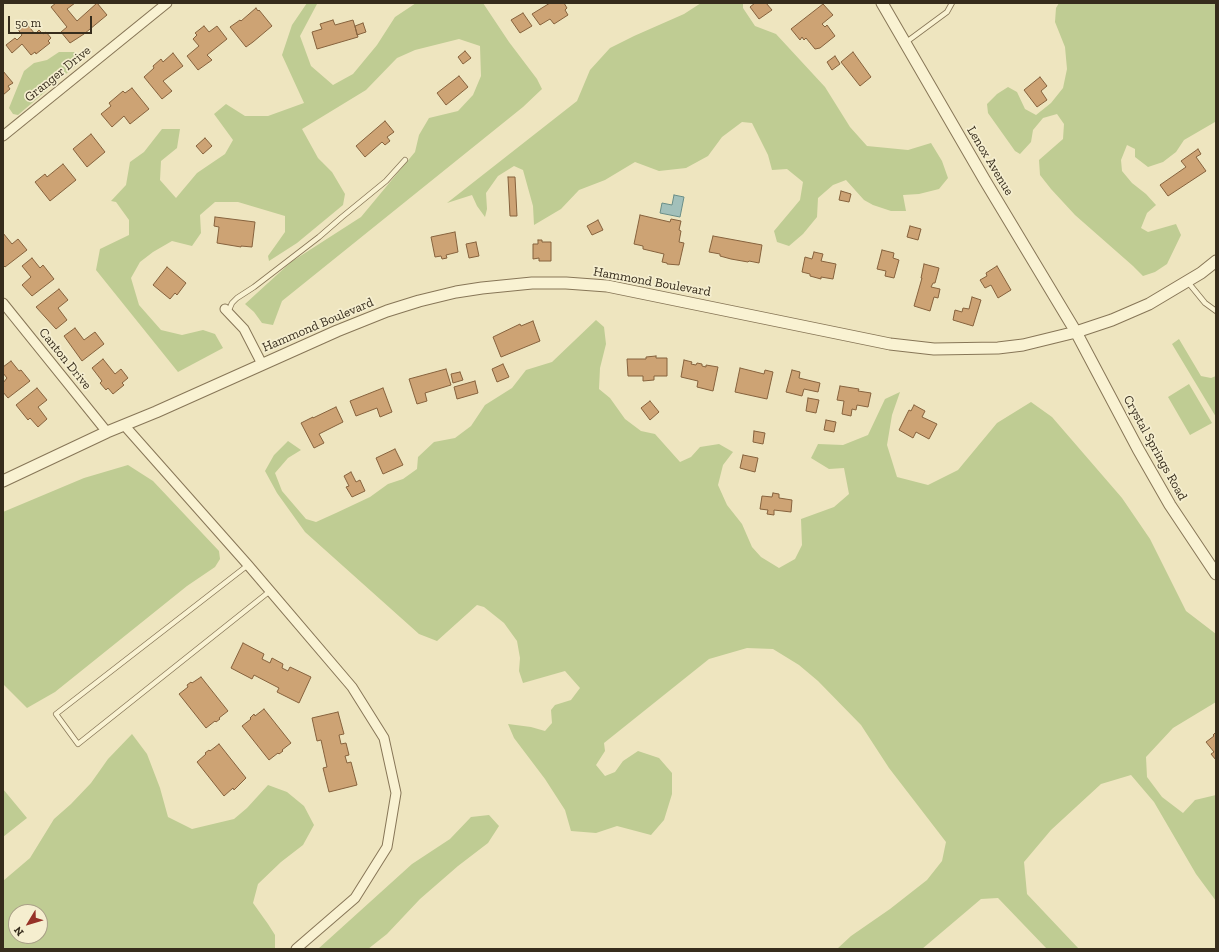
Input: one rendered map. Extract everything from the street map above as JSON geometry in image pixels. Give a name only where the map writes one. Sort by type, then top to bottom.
[{"type":"street","name":"Granger Drive","points":[[3,136],[167,3]]},
{"type":"street","name":"Lenox Avenue","points":[[882,3],[1076,332]]},
{"type":"street","name":"Hammond Boulevard","points":[[3,481],[107,432],[337,331],[387,311],[456,292],[532,283],[566,283],[607,286],[890,344],[934,349],[998,348],[1023,345],[1076,332],[1112,320],[1148,304],[1201,273],[1216,261]]},
{"type":"street","name":"Canton Drive","points":[[3,303],[107,432]]},
{"type":"street","points":[[227,311],[244,329],[262,364]]},
{"type":"street","name":"Crystal Springs Road","points":[[1076,332],[1170,505],[1216,574]]},
{"type":"street","points":[[124,425],[270,590],[352,687],[384,738],[396,793],[387,847],[355,898],[296,949]]},
{"type":"lane","points":[[905,43],[947,12],[952,3]]},
{"type":"lane","points":[[227,311],[237,298],[254,287],[319,237],[347,212],[386,181],[405,160]]},
{"type":"lane","points":[[1187,281],[1205,303],[1214,307],[1216,312]]},
{"type":"lane","points":[[248,565],[56,714],[78,744],[270,590]]},
{"type":"green space","points":[[307,3],[317,4],[300,36],[311,66],[333,85],[353,74],[377,45],[395,17],[416,3],[483,3],[509,42],[537,79],[542,89],[523,107],[282,301],[273,325],[262,323],[254,312],[245,304],[291,262],[361,217],[415,152],[419,135],[429,118],[458,111],[473,95],[481,76],[480,46],[459,39],[415,50],[397,58],[366,90],[302,129],[318,158],[332,172],[345,194],[343,205],[297,243],[269,261],[268,256],[285,232],[285,216],[238,202],[215,202],[200,215],[201,233],[192,246],[172,241],[153,252],[140,262],[131,278],[139,305],[161,330],[182,335],[203,330],[215,334],[223,348],[178,372],[96,270],[100,249],[129,235],[129,220],[116,202],[111,201],[126,185],[130,162],[144,152],[162,129],[180,129],[177,148],[161,161],[160,180],[176,198],[197,173],[225,154],[233,140],[214,114],[226,104],[245,116],[268,116],[304,103],[282,55],[292,25]]},
{"type":"green space","points":[[701,3],[743,3],[743,8],[755,26],[776,34],[825,87],[850,127],[867,146],[908,150],[931,143],[942,161],[948,178],[939,189],[919,194],[903,195],[906,211],[891,211],[873,205],[864,200],[846,180],[833,185],[818,198],[817,217],[803,234],[789,246],[777,242],[774,231],[800,200],[803,182],[787,169],[772,170],[768,155],[752,123],[742,122],[722,137],[708,156],[686,168],[659,171],[635,162],[605,180],[579,190],[561,209],[534,225],[533,206],[523,170],[514,166],[498,176],[486,193],[487,209],[485,217],[477,206],[472,195],[447,203],[577,101],[590,70],[610,48],[684,14]]},
{"type":"green space","points":[[1059,3],[1216,3],[1215,122],[1184,140],[1176,152],[1163,162],[1148,167],[1135,157],[1135,149],[1127,145],[1121,160],[1122,171],[1132,183],[1146,194],[1156,205],[1147,213],[1141,228],[1148,232],[1176,224],[1181,235],[1167,264],[1155,272],[1143,276],[1075,215],[1040,175],[1039,160],[1063,139],[1064,124],[1057,114],[1043,118],[1033,130],[1031,142],[1020,154],[1015,151],[988,113],[987,104],[997,94],[1008,87],[1017,92],[1025,109],[1036,115],[1051,103],[1063,88],[1067,69],[1065,47],[1055,22],[1056,8]]},
{"type":"green space","points":[[59,52],[75,52],[81,61],[18,115],[13,114],[9,108],[24,71],[34,63],[47,60]]},
{"type":"green space","points":[[596,320],[604,327],[606,344],[600,368],[599,389],[610,398],[625,419],[641,431],[655,434],[680,462],[691,457],[700,447],[719,444],[733,452],[723,465],[718,485],[727,505],[742,524],[752,547],[761,557],[779,568],[795,559],[802,545],[801,519],[834,507],[849,494],[844,468],[829,469],[811,458],[818,444],[843,445],[868,435],[885,399],[900,392],[892,415],[887,445],[897,477],[928,485],[958,470],[997,423],[1031,402],[1052,417],[1122,498],[1150,539],[1186,611],[1216,634],[1216,702],[1173,728],[1146,757],[1147,777],[1162,797],[1183,813],[1195,800],[1216,795],[1216,901],[1196,874],[1154,802],[1131,775],[1101,784],[1051,830],[1024,862],[1027,894],[1079,949],[1047,949],[998,898],[981,899],[922,949],[837,949],[851,936],[890,909],[927,880],[942,861],[946,842],[889,768],[861,725],[818,681],[799,665],[773,649],[747,648],[709,659],[604,743],[605,751],[596,765],[605,776],[615,772],[623,761],[638,751],[659,758],[672,773],[672,794],[664,820],[651,835],[617,826],[596,833],[571,831],[565,810],[545,779],[514,738],[508,724],[531,727],[545,731],[552,723],[551,710],[555,705],[571,700],[580,688],[565,671],[523,683],[519,671],[520,658],[517,641],[504,623],[484,607],[477,605],[437,641],[419,634],[305,532],[277,493],[265,471],[274,455],[288,441],[301,450],[288,458],[275,473],[282,491],[306,519],[316,522],[336,513],[370,497],[388,484],[403,479],[417,469],[418,457],[434,442],[455,438],[471,426],[485,405],[512,388],[526,370],[552,362]]},
{"type":"green space","points":[[1179,339],[1201,376],[1211,378],[1216,376],[1216,417],[1172,344]]},
{"type":"green space","points":[[1189,384],[1212,423],[1190,435],[1168,397]]},
{"type":"green space","points":[[128,465],[153,481],[219,551],[220,559],[215,567],[187,586],[55,692],[27,708],[3,684],[3,512],[84,478]]},
{"type":"green space","points":[[132,734],[147,754],[160,788],[168,817],[192,829],[234,819],[247,808],[268,785],[287,792],[304,806],[314,825],[303,845],[281,862],[258,884],[253,903],[275,935],[275,949],[3,949],[3,881],[30,858],[54,819],[91,783],[108,759]]},
{"type":"green space","points":[[3,789],[27,818],[3,837]]},
{"type":"green space","points":[[489,815],[499,826],[488,843],[458,866],[420,899],[387,934],[368,949],[318,949],[412,864],[450,839],[471,817]]},
{"type":"water","points":[[674,195],[684,197],[680,217],[660,213],[662,203],[672,205]]},
{"type":"building","points":[[56,3],[75,3],[67,9],[77,21],[97,3],[107,15],[84,34],[70,43],[61,32],[67,27],[51,7]]},
{"type":"building","points":[[550,3],[564,3],[567,8],[565,10],[568,15],[554,24],[550,19],[540,25],[532,14]]},
{"type":"building","points":[[755,3],[766,3],[772,10],[759,19],[750,7]]},
{"type":"building","points":[[823,4],[833,15],[822,24],[825,27],[827,25],[835,36],[820,48],[815,49],[806,38],[804,40],[802,37],[800,40],[791,29]]},
{"type":"building","points":[[256,8],[272,26],[246,47],[230,27],[240,20],[241,21]]},
{"type":"building","points":[[523,13],[532,26],[520,33],[511,20]]},
{"type":"building","points":[[333,20],[335,25],[353,20],[358,37],[317,49],[312,32],[322,29],[320,24]]},
{"type":"building","points":[[25,22],[35,34],[39,30],[43,34],[46,32],[51,38],[48,41],[50,43],[36,54],[35,52],[31,55],[22,44],[12,53],[6,45],[15,38],[17,40],[22,35],[17,28]]},
{"type":"building","points":[[363,23],[366,32],[357,35],[355,26]]},
{"type":"building","points":[[204,26],[209,32],[217,26],[227,39],[207,55],[212,60],[198,70],[187,56],[199,46],[193,39],[197,35],[195,33]]},
{"type":"building","points":[[465,51],[471,58],[463,64],[458,57]]},
{"type":"building","points":[[853,52],[871,77],[860,86],[841,62]]},
{"type":"building","points":[[173,53],[183,66],[163,81],[172,91],[162,99],[144,77],[161,59],[163,62]]},
{"type":"building","points":[[835,56],[840,64],[832,70],[827,62]]},
{"type":"building","points":[[3,71],[13,83],[8,86],[10,89],[3,95]]},
{"type":"building","points":[[459,76],[468,87],[446,105],[437,93]]},
{"type":"building","points":[[1040,77],[1047,86],[1041,91],[1047,100],[1037,107],[1024,90]]},
{"type":"building","points":[[132,88],[149,109],[130,124],[124,116],[112,127],[101,114],[111,106],[109,103],[123,91],[125,93]]},
{"type":"building","points":[[385,121],[394,132],[387,137],[390,141],[385,145],[382,142],[365,157],[356,146]]},
{"type":"building","points":[[91,134],[105,152],[87,167],[73,149]]},
{"type":"building","points":[[205,138],[212,146],[203,154],[196,146]]},
{"type":"building","points":[[1198,149],[1201,154],[1196,157],[1206,171],[1168,196],[1160,185],[1186,167],[1181,161]]},
{"type":"building","points":[[63,164],[76,180],[50,201],[35,182],[45,174],[47,177]]},
{"type":"building","points":[[508,177],[515,177],[517,216],[510,216]]},
{"type":"building","points":[[841,191],[851,194],[849,202],[839,200]]},
{"type":"building","points":[[640,215],[670,222],[671,219],[681,221],[679,242],[684,243],[679,265],[662,262],[664,254],[643,249],[643,246],[634,244]]},
{"type":"building","points":[[215,217],[255,222],[252,247],[241,247],[217,243],[219,227],[214,226]]},
{"type":"building","points":[[598,220],[603,230],[592,235],[587,226]]},
{"type":"building","points":[[910,226],[921,229],[918,240],[907,237]]},
{"type":"building","points":[[455,232],[458,252],[446,255],[447,258],[442,259],[441,256],[435,257],[431,237]]},
{"type":"building","points":[[3,233],[12,244],[18,239],[27,250],[5,267],[3,265]]},
{"type":"building","points":[[713,236],[762,245],[759,263],[731,259],[720,256],[720,254],[709,252]]},
{"type":"building","points":[[538,240],[542,240],[542,242],[551,242],[551,261],[539,261],[539,258],[533,259],[533,244],[538,244]]},
{"type":"building","points":[[476,242],[479,256],[469,258],[466,244]]},
{"type":"building","points":[[882,250],[894,253],[893,258],[899,260],[894,278],[885,276],[886,271],[877,269]]},
{"type":"building","points":[[814,252],[823,254],[821,261],[836,264],[833,279],[821,277],[821,279],[802,272],[805,257],[812,259]]},
{"type":"building","points":[[32,258],[40,268],[43,265],[54,279],[32,296],[22,285],[31,277],[22,266]]},
{"type":"building","points":[[924,264],[939,268],[935,283],[933,283],[931,287],[940,289],[938,298],[934,297],[930,311],[914,306],[922,278]]},
{"type":"building","points":[[997,266],[1011,290],[998,298],[991,285],[985,288],[980,280],[987,276],[986,273]]},
{"type":"building","points":[[167,267],[186,283],[177,295],[175,293],[170,299],[153,285]]},
{"type":"building","points":[[59,289],[68,300],[58,308],[67,320],[56,329],[36,307]]},
{"type":"building","points":[[972,297],[981,300],[973,326],[953,320],[955,310],[962,312],[963,308],[969,309]]},
{"type":"building","points":[[533,321],[540,341],[501,357],[493,337],[520,324],[521,326]]},
{"type":"building","points":[[75,328],[84,340],[95,332],[104,344],[82,361],[64,336]]},
{"type":"building","points":[[656,356],[656,358],[667,358],[667,376],[654,376],[654,380],[643,381],[643,376],[628,376],[627,359],[646,359],[646,357]]},
{"type":"building","points":[[103,359],[115,374],[121,369],[128,378],[122,383],[124,385],[113,394],[108,388],[106,390],[100,383],[102,381],[92,368]]},
{"type":"building","points":[[684,360],[692,362],[691,364],[696,365],[697,363],[706,367],[706,365],[718,367],[713,391],[697,387],[698,381],[681,377]]},
{"type":"building","points":[[11,361],[30,381],[8,398],[3,392],[3,383],[7,378],[3,373],[3,367]]},
{"type":"building","points":[[503,364],[509,377],[497,382],[492,369]]},
{"type":"building","points":[[740,368],[764,374],[765,370],[773,372],[767,399],[735,392]]},
{"type":"building","points":[[446,369],[451,385],[425,393],[427,401],[417,404],[409,379]]},
{"type":"building","points":[[792,370],[800,372],[799,378],[820,383],[818,392],[804,389],[802,396],[786,392]]},
{"type":"building","points":[[460,372],[463,380],[453,383],[451,374]]},
{"type":"building","points":[[475,381],[478,393],[457,399],[454,387]]},
{"type":"building","points":[[840,386],[859,389],[858,391],[871,393],[868,407],[857,405],[856,410],[852,409],[851,416],[842,414],[844,401],[837,400]]},
{"type":"building","points":[[37,388],[47,400],[38,407],[47,419],[38,427],[30,418],[28,420],[16,405]]},
{"type":"building","points":[[383,388],[392,412],[380,417],[377,408],[356,416],[350,401]]},
{"type":"building","points":[[808,398],[819,400],[816,413],[806,411]]},
{"type":"building","points":[[650,401],[659,412],[650,420],[641,408]]},
{"type":"building","points":[[914,405],[925,411],[922,417],[937,424],[929,439],[916,432],[913,438],[899,430],[909,410],[911,411]]},
{"type":"building","points":[[336,407],[343,422],[319,434],[324,443],[314,448],[301,423]]},
{"type":"building","points":[[826,420],[836,422],[834,432],[824,430]]},
{"type":"building","points":[[754,431],[765,433],[763,444],[753,442]]},
{"type":"building","points":[[395,449],[403,465],[383,474],[376,458]]},
{"type":"building","points":[[743,455],[758,458],[755,472],[740,468]]},
{"type":"building","points":[[351,472],[356,482],[360,480],[365,491],[352,497],[346,487],[349,486],[344,476]]},
{"type":"building","points":[[773,493],[779,494],[779,498],[792,500],[791,512],[774,510],[774,515],[767,514],[768,510],[760,509],[762,496],[772,497]]},
{"type":"building","points":[[243,643],[264,654],[262,659],[270,663],[272,658],[283,664],[282,668],[288,671],[290,667],[311,677],[299,703],[277,692],[279,688],[254,675],[252,679],[231,668]]},
{"type":"building","points":[[201,677],[228,711],[219,718],[220,719],[206,728],[179,694],[188,687],[187,685]]},
{"type":"building","points":[[264,709],[291,743],[282,750],[283,751],[269,760],[242,726],[251,719],[250,718],[254,714],[255,716]]},
{"type":"building","points":[[338,712],[344,734],[339,735],[341,744],[346,743],[349,755],[345,756],[347,763],[351,762],[357,785],[329,792],[323,768],[327,767],[321,740],[317,741],[312,718]]},
{"type":"building","points":[[1216,732],[1216,760],[1211,754],[1214,752],[1206,742],[1214,736],[1213,735]]},
{"type":"building","points":[[219,744],[246,778],[234,790],[233,788],[224,796],[197,762],[206,754],[205,753]]}]
